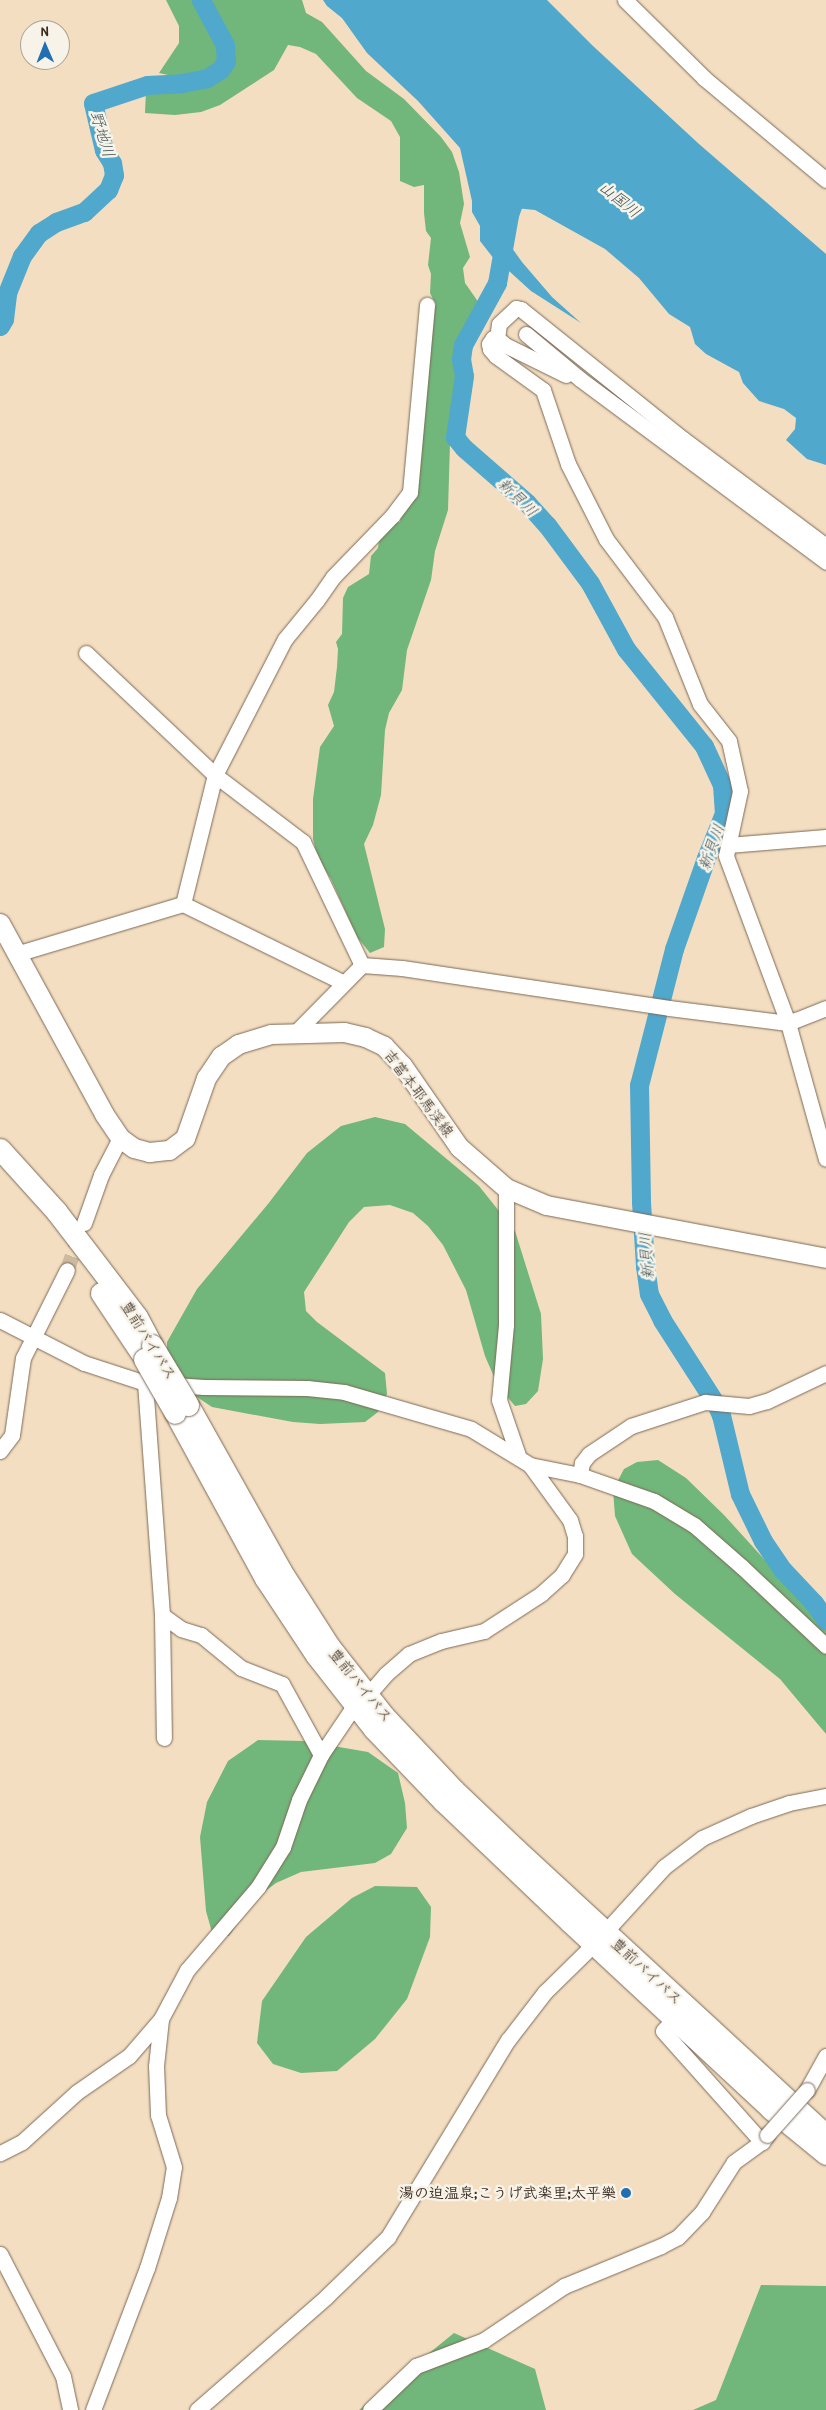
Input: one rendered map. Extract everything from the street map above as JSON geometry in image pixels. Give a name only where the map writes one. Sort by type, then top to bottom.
[{"type":"highway","name":"豊前バイパス","points":[[0,1148],[56,1211],[137,1317],[147,1350]]},
{"type":"highway","name":"豊前バイパス","points":[[0,1170],[46,1220],[147,1350],[181,1409],[361,1700],[454,1790],[599,1937],[674,2019],[771,2109],[826,2154]]},
{"type":"highway","name":"豊前バイパス","points":[[599,1937],[826,2135]]},
{"type":"main road","name":"吉富本耶馬渓線","points":[[0,923],[8,954],[104,1114],[120,1138],[134,1148],[141,1150],[169,1150],[185,1138],[206,1078],[221,1056],[238,1044],[271,1034],[344,1032],[365,1037],[384,1046],[402,1065],[459,1147],[506,1188],[546,1205],[826,1258]]},
{"type":"street","points":[[625,0],[704,78],[826,180]]},
{"type":"street","points":[[182,904],[215,775],[285,638],[317,600],[333,577],[392,516],[410,492],[427,305]]},
{"type":"street","points":[[497,338],[499,324],[516,308],[521,309],[683,439],[826,546]]},
{"type":"street","points":[[526,334],[580,379],[826,562]]},
{"type":"street","points":[[497,338],[493,338],[489,344],[496,356],[543,390],[568,464],[606,538],[666,617],[700,704],[729,741],[740,791],[726,856],[788,1023],[826,1159]]},
{"type":"street","points":[[497,338],[505,345],[566,375],[580,379]]},
{"type":"street","points":[[86,653],[215,775],[303,842],[362,965]]},
{"type":"street","points":[[728,845],[826,836]]},
{"type":"street","points":[[8,954],[182,904],[344,983]]},
{"type":"street","points":[[296,1032],[362,965],[402,968],[669,1008],[788,1023],[826,1008]]},
{"type":"street","points":[[84,1223],[101,1175],[120,1138]]},
{"type":"street","points":[[0,2153],[22,2142],[77,2092],[129,2056],[161,2019],[187,1970],[258,1887],[283,1847],[299,1800],[321,1756],[361,1700],[409,1654],[441,1641],[484,1631],[541,1594],[562,1576],[575,1554],[573,1528],[570,1520],[524,1461],[499,1400],[506,1325],[506,1188]]},
{"type":"street","points":[[0,1451],[12,1435],[22,1358],[67,1270]]},
{"type":"street","points":[[0,1320],[92,1366],[145,1383],[204,1387],[307,1388],[344,1392],[471,1429],[524,1461],[580,1475],[654,1501],[694,1525],[826,1646]]},
{"type":"street","points":[[580,1475],[582,1463],[589,1454],[631,1426],[705,1402],[749,1406],[767,1401],[826,1373]]},
{"type":"street","points":[[145,1383],[162,1615],[164,1738]]},
{"type":"street","points":[[162,1615],[181,1629],[201,1635],[241,1668],[282,1684],[321,1756]]},
{"type":"street","points":[[197,2410],[327,2296],[388,2237],[508,2040],[545,1992],[664,1867],[702,1838],[750,1816],[789,1803],[826,1796]]},
{"type":"street","points":[[93,2410],[148,2268],[170,2190],[174,2167],[158,2115],[156,2066],[161,2019]]},
{"type":"street","points":[[674,2019],[663,2031],[764,2139]]},
{"type":"street","points":[[370,2410],[416,2366],[484,2340],[564,2286],[661,2246],[678,2237],[702,2212],[734,2162],[764,2139],[806,2090],[826,2056]]},
{"type":"street","points":[[0,2254],[63,2376],[70,2410]]},
{"type":"green space","points":[[166,0],[302,0],[306,13],[322,22],[366,71],[404,99],[441,137],[452,152],[459,172],[464,204],[460,223],[470,257],[463,268],[465,283],[479,303],[479,319],[471,329],[462,334],[458,348],[459,372],[450,443],[448,510],[435,551],[431,580],[407,650],[402,690],[389,713],[385,730],[381,795],[373,825],[364,844],[385,929],[384,947],[370,953],[357,937],[331,879],[318,859],[313,839],[313,799],[320,747],[334,726],[328,705],[334,692],[338,649],[336,642],[342,634],[343,598],[348,587],[369,574],[371,556],[378,548],[380,534],[387,523],[400,522],[431,309],[436,305],[430,293],[431,274],[428,265],[431,238],[426,231],[424,185],[414,187],[400,181],[400,137],[391,121],[357,98],[316,54],[300,47],[288,45],[274,70],[220,105],[201,112],[175,115],[145,113],[146,91],[168,75],[159,73],[179,43],[179,26]]},
{"type":"green space","points":[[375,1117],[405,1124],[479,1186],[515,1231],[541,1314],[543,1359],[538,1391],[526,1404],[515,1406],[498,1386],[485,1356],[466,1290],[443,1245],[428,1226],[413,1213],[390,1205],[364,1207],[349,1222],[304,1292],[306,1311],[317,1322],[385,1373],[387,1394],[378,1412],[365,1422],[320,1424],[293,1422],[212,1407],[167,1377],[167,1342],[197,1289],[268,1204],[307,1153],[341,1126]]},
{"type":"green space","points":[[658,1460],[686,1478],[724,1515],[826,1627],[826,1734],[780,1679],[675,1594],[632,1554],[615,1516],[613,1490],[624,1469],[637,1462]]},
{"type":"green space","points":[[258,1740],[304,1741],[368,1752],[398,1773],[405,1803],[407,1828],[391,1854],[375,1863],[301,1872],[276,1883],[255,1899],[229,1936],[213,1936],[206,1911],[200,1837],[207,1802],[228,1761]]},
{"type":"green space","points":[[375,1886],[417,1887],[431,1907],[430,1937],[407,1999],[375,2039],[337,2071],[301,2073],[273,2064],[257,2043],[262,2001],[306,1937],[352,1898]]},
{"type":"green space","points":[[761,2285],[826,2286],[826,2410],[693,2410],[716,2400]]},
{"type":"green space","points":[[454,2333],[535,2369],[546,2410],[359,2410]]},
{"type":"water","name":"山国川","points":[[323,0],[547,0],[593,46],[699,144],[826,254],[826,465],[807,459],[786,440],[795,429],[796,418],[784,409],[759,401],[743,383],[739,372],[706,354],[695,344],[690,327],[669,314],[639,278],[605,249],[535,210],[515,208],[504,214],[513,237],[499,230],[522,262],[552,297],[581,323],[531,291],[509,271],[495,293],[490,290],[498,264],[480,241],[480,226],[472,212],[472,201],[460,148],[418,101],[367,53],[342,18],[327,6]]},
{"type":"waterway","name":"野地川","points":[[0,326],[4,319],[7,293],[22,256],[39,233],[56,222],[84,212],[108,190],[114,175],[112,163],[104,150],[93,103],[147,85],[182,83],[207,78],[220,70],[226,61],[225,45],[201,0]]},
{"type":"waterway","name":"新貝川","points":[[519,187],[509,215],[497,283],[463,345],[461,359],[464,376],[455,437],[464,448],[527,503],[547,525],[590,583],[626,649],[704,746],[722,785],[724,813],[674,949],[639,1085],[641,1202],[645,1266],[649,1294],[662,1320],[716,1404],[721,1415],[740,1494],[763,1541],[782,1569],[814,1603],[826,1620]]},
{"type":"tunnel","points":[[67,1270],[81,1232]]},
{"type":"place","name":"湯の迫温泉;こうげ武楽里;太平樂","points":[[626,2193]]}]
